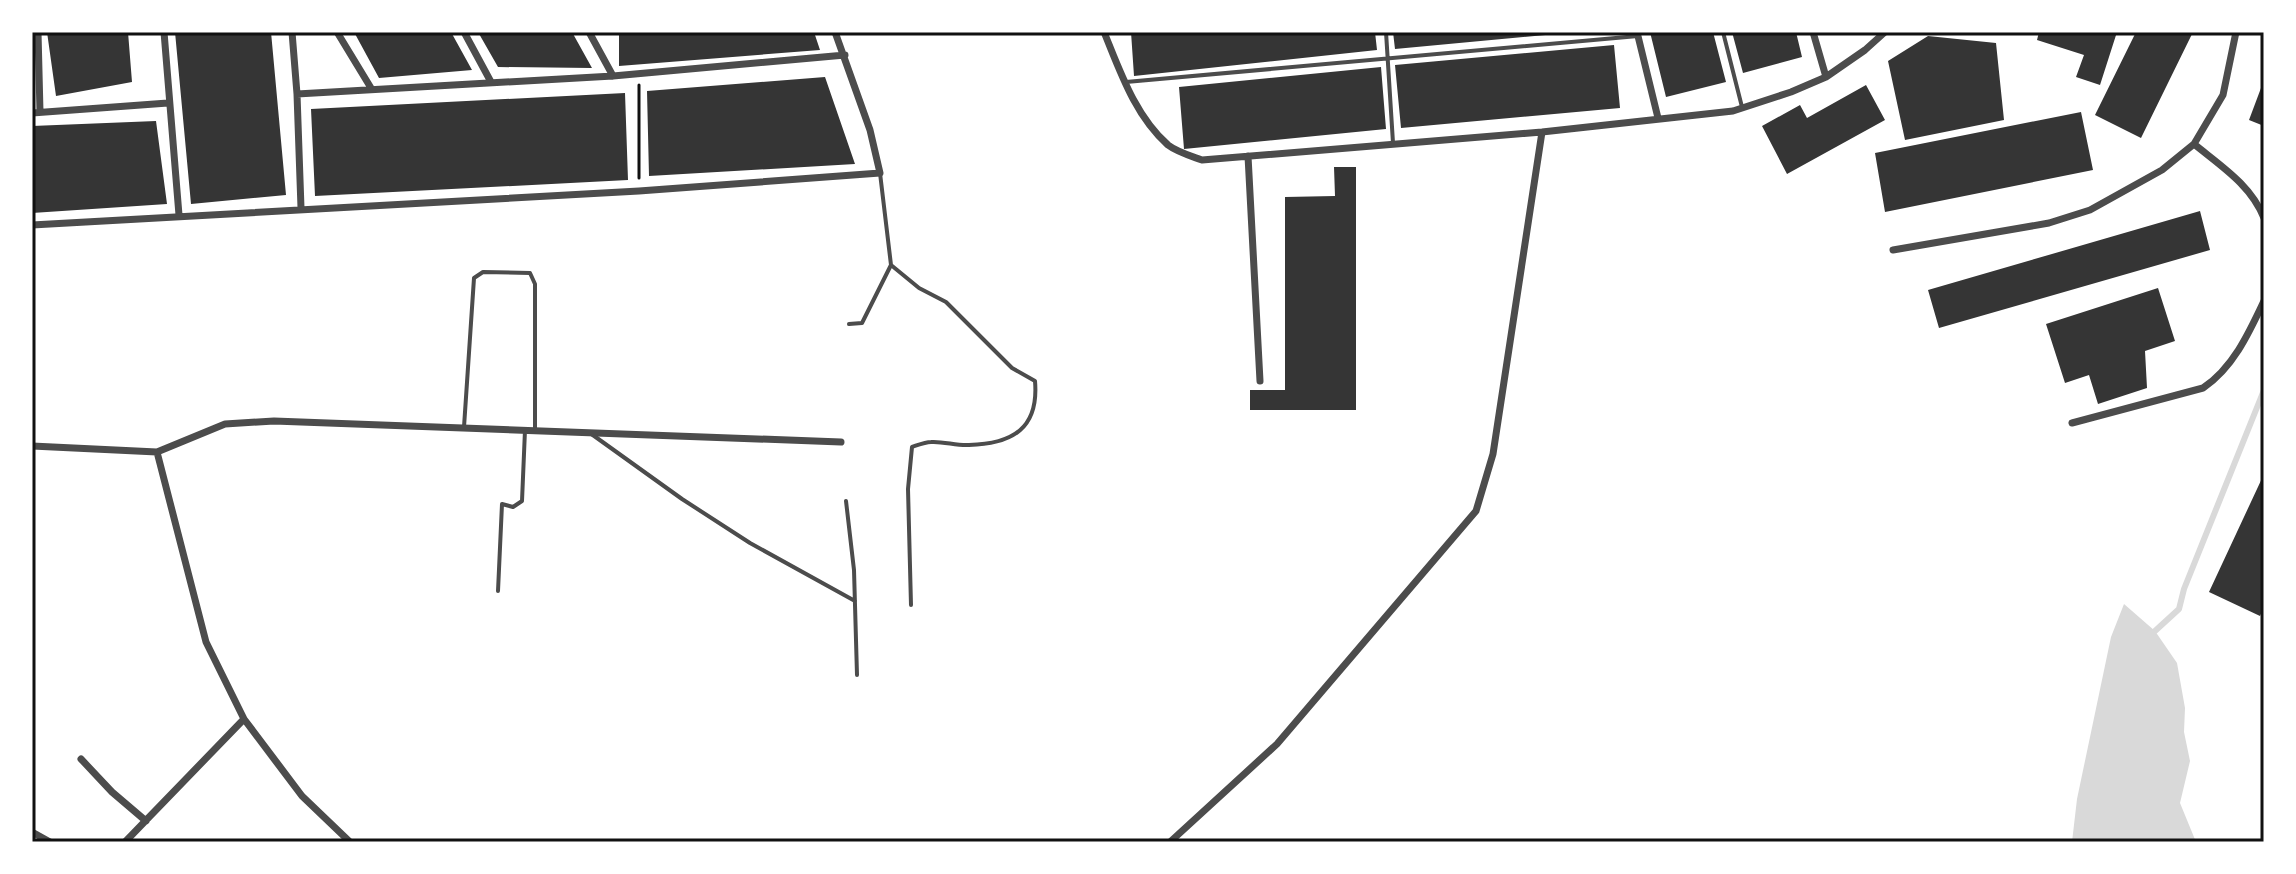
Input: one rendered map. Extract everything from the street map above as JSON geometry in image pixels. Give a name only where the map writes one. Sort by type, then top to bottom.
[{"type":"street","points":[[38,32],[36,112],[168,103]]},
{"type":"street","points":[[164,32],[179,215]]},
{"type":"street","points":[[292,32],[301,208]]},
{"type":"street","points":[[337,32],[371,88]]},
{"type":"street","points":[[464,32],[491,82]]},
{"type":"street","points":[[589,32],[613,76]]},
{"type":"street","points":[[32,225],[639,191],[880,173],[870,130],[835,32]]},
{"type":"street","points":[[1104,32],[1125,82],[1146,120],[1170,147],[1202,160],[1542,132],[1742,109],[1826,77],[1885,32]]},
{"type":"street","points":[[1813,32],[1826,77]]},
{"type":"street","points":[[1893,250],[2049,223],[2090,210],[2162,170],[2194,144],[2223,95],[2236,32]]},
{"type":"street","points":[[1637,34],[1658,118]]},
{"type":"street","points":[[297,94],[613,76],[845,55]]},
{"type":"street","points":[[1171,842],[1277,744],[1476,511],[1493,454],[1542,132]]},
{"type":"street","points":[[2194,144],[2242,184],[2257,201],[2264,218]]},
{"type":"street","points":[[1248,156],[1260,381]]},
{"type":"street","points":[[2072,423],[2203,388],[2219,378],[2235,356],[2264,301]]},
{"type":"street","points":[[32,446],[157,452],[225,424],[274,421],[841,442]]},
{"type":"street","points":[[157,452],[206,642],[244,719],[302,796],[350,842]]},
{"type":"street","points":[[125,842],[244,719]]},
{"type":"street","points":[[81,759],[112,792],[146,821]]},
{"type":"street","points":[[32,832],[50,842]]},
{"type":"lane","points":[[1386,32],[1393,143]]},
{"type":"lane","points":[[1723,32],[1742,109]]},
{"type":"lane","points":[[1125,82],[1388,60],[1637,34]]},
{"type":"lane","points":[[849,324],[862,323],[891,265],[880,173]]},
{"type":"lane","points":[[891,265],[919,288],[946,302],[1012,368],[1035,381],[1037,402],[1026,428],[1000,442],[968,445],[932,442],[912,447],[908,489],[911,605]]},
{"type":"lane","points":[[464,428],[474,278],[483,272],[530,273],[535,284],[535,431]]},
{"type":"lane","points":[[498,591],[502,504],[513,507],[522,501],[525,430]]},
{"type":"lane","points":[[588,432],[738,536],[855,601]]},
{"type":"lane","points":[[846,501],[854,570],[857,675]]},
{"type":"path","points":[[639,73],[639,191]]},
{"type":"shaded area","points":[[2124,604],[2155,631],[2177,663],[2190,761],[2180,803],[2196,842],[2072,842],[2077,799],[2111,637]]},
{"type":"building","points":[[47,32],[128,32],[132,82],[56,96]]},
{"type":"building","points":[[175,32],[271,32],[286,195],[191,204]]},
{"type":"building","points":[[354,32],[451,32],[472,70],[379,78]]},
{"type":"building","points":[[478,32],[572,32],[592,68],[498,67]]},
{"type":"building","points":[[619,32],[814,32],[820,50],[619,66]]},
{"type":"building","points":[[1131,32],[1375,32],[1377,50],[1134,76]]},
{"type":"building","points":[[1393,32],[1556,32],[1556,34],[1395,49]]},
{"type":"building","points":[[1650,32],[1713,32],[1726,82],[1666,97]]},
{"type":"building","points":[[1732,32],[1796,32],[1802,57],[1743,73]]},
{"type":"building","points":[[2039,32],[2117,32],[2100,85],[2076,77],[2084,55],[2037,40]]},
{"type":"building","points":[[2136,32],[2193,32],[2141,138],[2095,115]]},
{"type":"building","points":[[1928,36],[1996,43],[2004,120],[1905,140],[1888,61]]},
{"type":"building","points":[[1614,45],[1620,108],[1401,128],[1395,65]]},
{"type":"building","points":[[1381,67],[1386,129],[1184,149],[1179,87]]},
{"type":"building","points":[[825,77],[855,164],[649,176],[647,91]]},
{"type":"building","points":[[2264,80],[2264,126],[2249,120]]},
{"type":"building","points":[[1866,85],[1885,120],[1787,174],[1762,126],[1800,105],[1807,118]]},
{"type":"building","points":[[625,93],[628,180],[315,196],[311,109]]},
{"type":"building","points":[[2081,112],[2093,170],[1885,212],[1875,153]]},
{"type":"building","points":[[156,121],[167,204],[32,213],[32,126]]},
{"type":"building","points":[[1334,167],[1356,167],[1356,410],[1250,410],[1250,390],[1285,390],[1285,197],[1335,196]]},
{"type":"building","points":[[2200,211],[2210,250],[1939,328],[1928,290]]},
{"type":"building","points":[[2158,288],[2175,341],[2145,351],[2147,388],[2098,404],[2089,375],[2065,383],[2046,324]]},
{"type":"building","points":[[2264,474],[2264,607],[2260,616],[2209,592]]},
{"type":"waterway","points":[[2155,631],[2179,609],[2184,589],[2264,390]]}]
